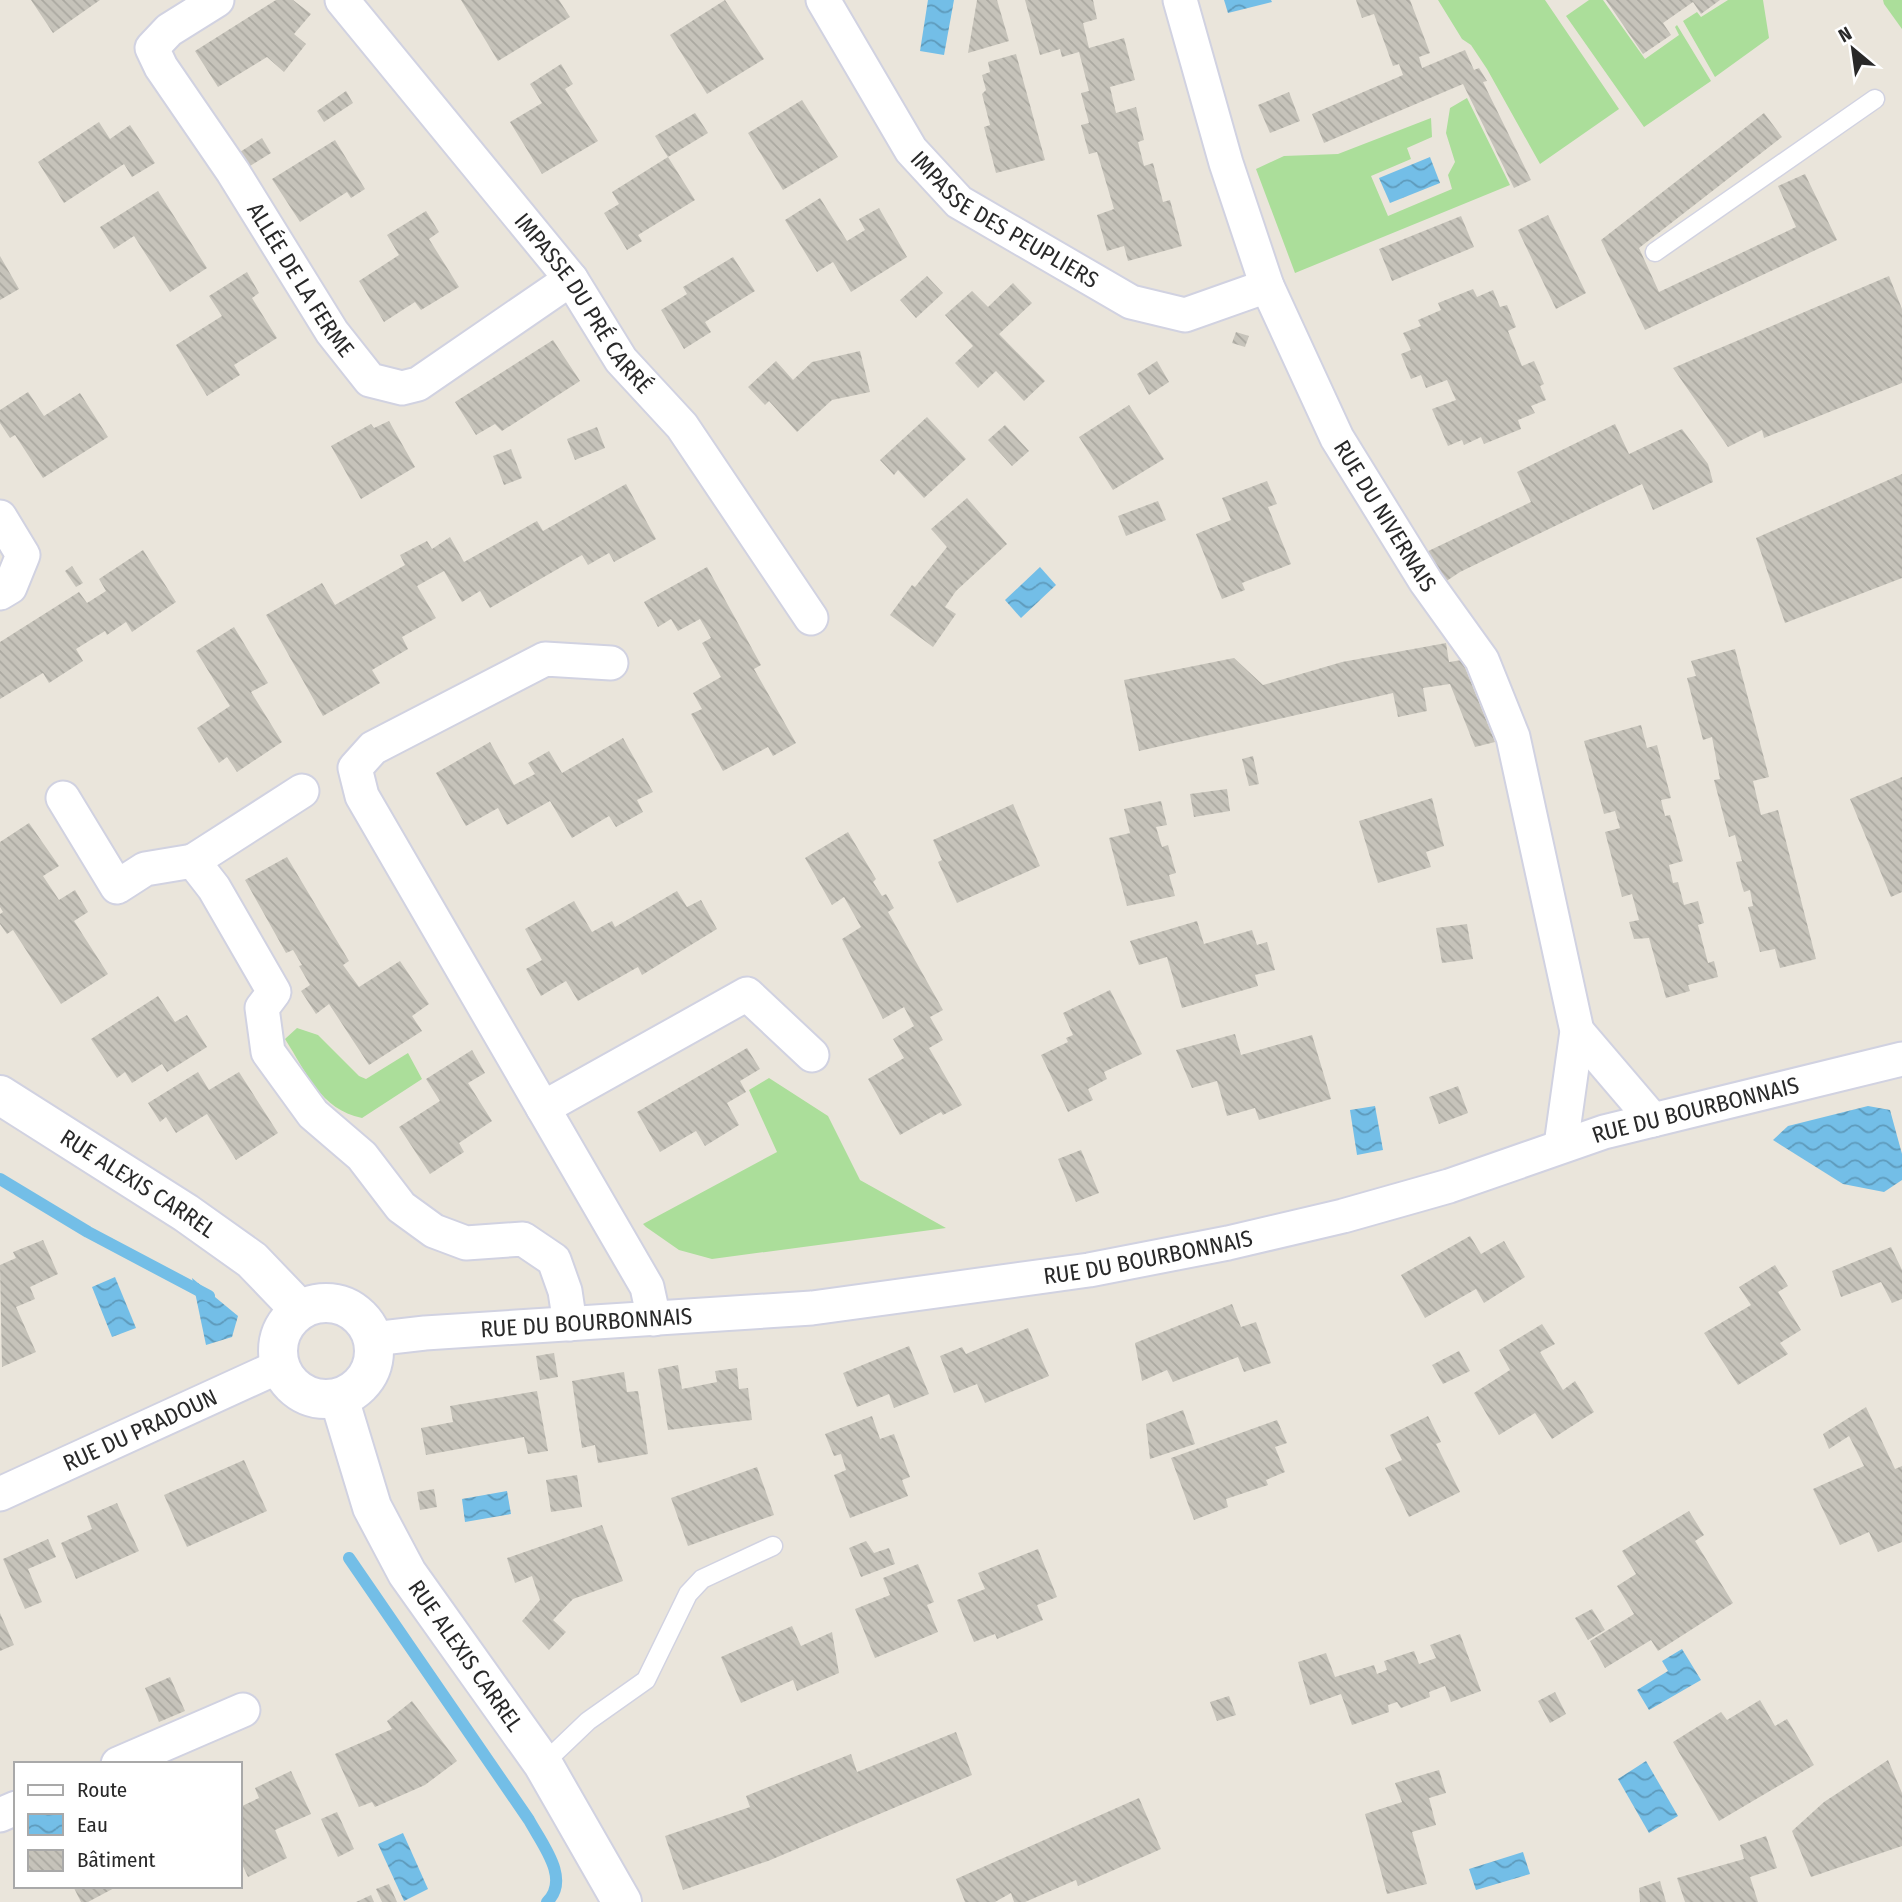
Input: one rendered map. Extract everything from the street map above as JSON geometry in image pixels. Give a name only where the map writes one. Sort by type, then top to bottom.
[{"type":"street","name":"ALLÉE DE LA FERME","points":[[217,0],[169,30],[152,48],[161,67],[233,172],[332,332],[370,380],[402,388],[418,384],[570,279]]},
{"type":"street","name":"IMPASSE DU PRÉ CARRÉ","points":[[341,0],[570,279],[621,359],[682,425],[811,618]]},
{"type":"street","name":"IMPASSE DES PEUPLIERS","points":[[823,0],[911,150],[959,202],[1131,302],[1185,315],[1267,286]]},
{"type":"street","name":"RUE DU NIVERNAIS","points":[[1180,0],[1226,163],[1267,286],[1337,438],[1426,582],[1482,660],[1502,702],[1513,737],[1577,1031],[1561,1145]]},
{"type":"street","points":[[0,517],[23,555],[10,587],[0,593]]},
{"type":"street","points":[[611,663],[545,659],[373,748],[355,768],[362,796],[648,1287],[654,1319]]},
{"type":"street","points":[[63,798],[117,887],[145,869],[193,861],[302,791]]},
{"type":"street","points":[[193,861],[214,888],[274,992],[262,1008],[268,1052],[313,1114],[362,1156],[401,1207],[434,1231],[466,1243],[523,1239],[554,1260],[565,1291],[570,1324]]},
{"type":"street","points":[[543,1108],[747,994],[811,1055]]},
{"type":"street","name":"RUE DU NIVERNAIS","points":[[1577,1031],[1653,1120]]},
{"type":"street","name":"RUE DU BOURBONNAIS","points":[[373,1339],[812,1308],[1063,1274],[1202,1248],[1343,1216],[1449,1186],[1561,1145],[1902,1059]]},
{"type":"street","name":"RUE ALEXIS CARREL","points":[[0,1095],[186,1213],[251,1260],[300,1310]]},
{"type":"street","points":[[330,1302],[344,1306],[358,1314],[373,1339],[372,1368],[364,1382],[339,1398],[325,1400],[297,1390],[280,1366],[279,1341],[290,1318],[300,1310],[330,1302]]},
{"type":"street","name":"RUE DU PRADOUN","points":[[0,1494],[280,1366]]},
{"type":"street","name":"RUE ALEXIS CARREL","points":[[339,1398],[372,1507],[407,1573],[543,1765],[622,1902]]},
{"type":"street","points":[[123,1762],[243,1710]]},
{"type":"lane","points":[[1655,252],[1875,99]]},
{"type":"lane","points":[[543,1765],[588,1721],[646,1680],[688,1594],[702,1579],[773,1546]]},
{"type":"green space","points":[[1438,0],[1545,0],[1619,109],[1540,164],[1487,69],[1471,45],[1462,39]]},
{"type":"green space","points":[[1589,0],[1603,0],[1645,59],[1679,35],[1675,27],[1677,25],[1711,81],[1644,127],[1566,16]]},
{"type":"green space","points":[[1728,0],[1763,0],[1769,38],[1715,77],[1683,21],[1697,12],[1701,17]]},
{"type":"green space","points":[[1883,0],[1902,0],[1902,29],[1884,4]]},
{"type":"green space","points":[[1467,98],[1510,185],[1295,273],[1256,169],[1284,156],[1338,154],[1431,118],[1432,137],[1407,148],[1411,159],[1371,176],[1388,216],[1452,189],[1448,175],[1455,162],[1446,133],[1450,108]]},
{"type":"green space","points":[[297,1028],[318,1035],[359,1076],[366,1079],[408,1053],[422,1079],[362,1118],[348,1113],[335,1107],[316,1088],[285,1039]]},
{"type":"green space","points":[[769,1078],[828,1116],[860,1180],[946,1228],[712,1259],[679,1250],[646,1227],[643,1224],[777,1152],[749,1090]]},
{"type":"water","points":[[928,0],[954,0],[944,55],[920,51]]},
{"type":"water","points":[[1224,0],[1271,0],[1272,2],[1228,13]]},
{"type":"water","points":[[1430,157],[1440,183],[1390,203],[1379,178]]},
{"type":"water","points":[[1040,567],[1056,585],[1021,618],[1005,600]]},
{"type":"water","points":[[1375,1106],[1383,1150],[1357,1155],[1350,1110]]},
{"type":"water","points":[[1868,1106],[1890,1110],[1902,1154],[1902,1180],[1884,1192],[1843,1184],[1773,1140],[1788,1126]]},
{"type":"water","points":[[115,1277],[136,1328],[112,1337],[92,1287]]},
{"type":"water","points":[[192,1278],[238,1316],[232,1337],[206,1345]]},
{"type":"water","points":[[507,1491],[511,1514],[465,1522],[462,1499]]},
{"type":"water","points":[[1682,1649],[1701,1680],[1649,1710],[1637,1690],[1668,1671],[1662,1661]]},
{"type":"water","points":[[1646,1761],[1678,1816],[1649,1833],[1618,1779]]},
{"type":"water","points":[[403,1833],[428,1889],[404,1901],[378,1844]]},
{"type":"water","points":[[1523,1852],[1530,1874],[1476,1890],[1469,1869]]},
{"type":"building","points":[[31,0],[100,0],[53,33]]},
{"type":"building","points":[[276,0],[293,0],[311,14],[294,34],[306,44],[284,72],[267,57],[218,87],[195,51]]},
{"type":"building","points":[[461,0],[559,0],[570,17],[498,61]]},
{"type":"building","points":[[725,0],[764,59],[707,94],[670,35]]},
{"type":"building","points":[[977,0],[997,0],[1009,41],[968,53]]},
{"type":"building","points":[[1025,0],[1093,0],[1097,19],[1083,23],[1089,48],[1124,38],[1135,80],[1110,87],[1116,113],[1136,107],[1144,140],[1138,142],[1144,166],[1153,163],[1163,202],[1170,200],[1182,246],[1128,261],[1124,246],[1107,251],[1097,215],[1114,209],[1097,152],[1089,154],[1081,125],[1089,123],[1081,93],[1089,91],[1079,52],[1062,57],[1060,49],[1040,55]]},
{"type":"building","points":[[1356,0],[1410,0],[1430,53],[1419,57],[1422,68],[1465,50],[1474,70],[1479,68],[1487,81],[1483,82],[1531,180],[1514,188],[1463,84],[1324,143],[1312,114],[1403,75],[1399,64],[1393,66],[1374,14],[1362,18]]},
{"type":"building","points":[[1606,0],[1720,0],[1701,14],[1693,2],[1663,23],[1671,35],[1643,54]]},
{"type":"building","points":[[1016,54],[1045,160],[996,173],[984,127],[990,125],[982,94],[986,90],[982,75],[990,72],[988,62]]},
{"type":"building","points":[[561,64],[573,84],[565,89],[598,141],[542,174],[510,122],[542,103],[530,84]]},
{"type":"building","points":[[346,91],[353,103],[324,122],[317,111]]},
{"type":"building","points":[[1289,92],[1300,121],[1270,133],[1258,105]]},
{"type":"building","points":[[802,100],[838,157],[783,190],[748,133]]},
{"type":"building","points":[[695,113],[708,133],[668,157],[655,136]]},
{"type":"building","points":[[1764,113],[1782,137],[1639,248],[1659,292],[1796,227],[1778,186],[1805,174],[1837,240],[1645,330],[1601,240]]},
{"type":"building","points":[[99,122],[110,139],[130,125],[155,163],[132,177],[124,164],[64,203],[38,162]]},
{"type":"building","points":[[262,138],[271,153],[250,166],[240,152]]},
{"type":"building","points":[[335,140],[365,189],[351,198],[347,192],[300,222],[272,179]]},
{"type":"building","points":[[668,157],[695,200],[638,235],[642,241],[627,250],[604,213],[619,204],[612,192]]},
{"type":"building","points":[[158,191],[207,268],[170,292],[134,236],[114,249],[100,227]]},
{"type":"building","points":[[820,198],[847,241],[865,230],[859,219],[879,208],[907,257],[851,292],[833,262],[817,272],[785,220]]},
{"type":"building","points":[[426,211],[439,232],[429,239],[459,287],[421,310],[415,302],[384,322],[359,281],[399,255],[387,235]]},
{"type":"building","points":[[1548,215],[1586,293],[1556,309],[1518,230]]},
{"type":"building","points":[[1461,216],[1474,247],[1392,281],[1379,249]]},
{"type":"building","points":[[0,256],[19,289],[0,300]]},
{"type":"building","points":[[733,257],[755,291],[705,322],[711,332],[684,349],[661,310],[687,294],[683,287]]},
{"type":"building","points":[[247,272],[259,293],[252,298],[277,338],[234,365],[240,375],[207,396],[176,345],[222,316],[209,296]]},
{"type":"building","points":[[927,276],[943,293],[916,318],[900,300]]},
{"type":"building","points":[[1889,276],[1902,309],[1902,383],[1764,438],[1762,430],[1728,447],[1673,368]]},
{"type":"building","points":[[1013,283],[1032,303],[999,334],[1045,381],[1024,401],[996,371],[978,388],[955,363],[973,346],[945,315],[972,291],[988,307]]},
{"type":"building","points":[[1473,289],[1477,297],[1493,290],[1500,307],[1507,305],[1516,327],[1508,331],[1522,366],[1534,361],[1544,384],[1540,386],[1546,400],[1531,406],[1535,413],[1518,420],[1521,429],[1484,444],[1481,437],[1464,445],[1462,440],[1448,446],[1432,409],[1456,400],[1447,380],[1426,388],[1421,375],[1411,379],[1401,354],[1411,350],[1403,333],[1421,326],[1418,320],[1441,310],[1438,303]]},
{"type":"building","points":[[1236,332],[1249,336],[1245,347],[1232,343]]},
{"type":"building","points":[[553,340],[580,381],[502,431],[495,424],[476,435],[455,402]]},
{"type":"building","points":[[860,351],[870,392],[832,400],[797,432],[769,401],[765,405],[748,387],[776,361],[793,380],[812,362]]},
{"type":"building","points":[[1157,361],[1169,382],[1149,395],[1137,374]]},
{"type":"building","points":[[28,392],[44,416],[80,393],[108,437],[43,478],[15,435],[10,438],[0,423],[0,410]]},
{"type":"building","points":[[1129,405],[1164,459],[1113,490],[1079,437]]},
{"type":"building","points":[[927,417],[966,459],[924,498],[898,470],[894,475],[880,460]]},
{"type":"building","points":[[389,421],[415,467],[361,499],[331,446],[371,424],[374,428]]},
{"type":"building","points":[[1615,424],[1629,454],[1682,429],[1708,464],[1713,482],[1653,510],[1642,484],[1460,572],[1445,582],[1420,555],[1531,502],[1517,472]]},
{"type":"building","points":[[1005,425],[1029,451],[1012,466],[988,440]]},
{"type":"building","points":[[597,427],[605,448],[575,460],[567,439]]},
{"type":"building","points":[[511,449],[522,478],[504,485],[493,456]]},
{"type":"building","points":[[1902,474],[1902,578],[1785,623],[1756,538]]},
{"type":"building","points":[[1267,481],[1277,504],[1268,507],[1291,564],[1242,583],[1245,590],[1222,599],[1196,534],[1231,520],[1222,498]]},
{"type":"building","points":[[626,484],[656,539],[614,562],[609,553],[588,565],[582,555],[490,608],[480,591],[462,602],[444,571],[417,586],[436,618],[402,637],[408,649],[372,670],[380,683],[323,716],[266,615],[322,583],[335,605],[405,565],[400,555],[427,541],[432,549],[450,537],[464,562],[537,521],[543,531]]},
{"type":"building","points":[[967,498],[1007,544],[956,591],[945,607],[956,614],[933,647],[890,615],[912,585],[915,587],[947,547],[931,529]]},
{"type":"building","points":[[1158,501],[1166,520],[1126,536],[1118,516]]},
{"type":"building","points":[[143,550],[176,602],[132,632],[126,622],[107,635],[105,631],[76,649],[83,661],[49,683],[43,673],[0,699],[0,642],[79,592],[87,603],[106,591],[99,579]]},
{"type":"building","points":[[72,566],[83,583],[76,587],[65,571]]},
{"type":"building","points":[[707,567],[761,665],[754,669],[796,743],[773,756],[768,747],[723,771],[691,714],[702,709],[693,693],[721,677],[702,643],[711,638],[700,619],[678,631],[671,619],[658,627],[644,602]]},
{"type":"building","points":[[234,627],[268,683],[251,692],[282,742],[237,772],[227,757],[219,763],[197,728],[230,706],[196,651]]},
{"type":"building","points":[[1446,643],[1449,662],[1462,660],[1495,742],[1475,747],[1450,684],[1423,688],[1427,711],[1398,717],[1393,693],[1139,751],[1124,680],[1234,658],[1263,685],[1342,662]]},
{"type":"building","points":[[1735,649],[1769,777],[1753,781],[1761,815],[1778,810],[1816,959],[1780,968],[1775,949],[1760,952],[1748,907],[1753,906],[1750,890],[1744,892],[1742,886],[1736,862],[1742,861],[1735,835],[1729,837],[1714,780],[1720,779],[1712,737],[1703,740],[1687,678],[1696,676],[1691,661]]},
{"type":"building","points":[[1641,725],[1647,748],[1657,745],[1671,798],[1661,800],[1665,816],[1670,815],[1683,861],[1669,865],[1673,883],[1678,882],[1684,905],[1698,901],[1704,923],[1698,925],[1708,963],[1714,961],[1718,977],[1688,985],[1690,991],[1666,998],[1649,938],[1634,939],[1629,922],[1639,920],[1632,894],[1622,897],[1605,832],[1620,828],[1615,811],[1604,814],[1584,741]]},
{"type":"building","points":[[623,738],[653,792],[637,800],[643,812],[616,827],[609,816],[572,838],[550,801],[507,825],[498,808],[466,826],[436,773],[490,742],[514,785],[535,774],[528,763],[549,751],[562,773]]},
{"type":"building","points":[[1253,756],[1259,784],[1249,786],[1242,759]]},
{"type":"building","points":[[1902,777],[1902,892],[1891,897],[1850,799]]},
{"type":"building","points":[[1227,789],[1230,811],[1194,817],[1190,794]]},
{"type":"building","points":[[1432,798],[1444,846],[1426,852],[1431,867],[1378,883],[1359,821]]},
{"type":"building","points":[[1161,801],[1167,825],[1156,827],[1162,847],[1168,845],[1176,873],[1169,875],[1175,896],[1127,906],[1109,838],[1130,833],[1124,809]]},
{"type":"building","points":[[1013,804],[1040,866],[957,903],[938,862],[942,860],[933,840]]},
{"type":"building","points":[[29,823],[59,866],[43,876],[59,900],[75,890],[88,912],[74,921],[108,974],[61,1004],[13,930],[7,934],[0,924],[0,914],[3,912],[0,907],[0,842]]},
{"type":"building","points":[[848,832],[876,879],[873,882],[882,896],[886,894],[894,908],[888,912],[943,1010],[930,1017],[943,1040],[929,1048],[962,1105],[943,1115],[941,1112],[900,1135],[868,1079],[904,1058],[893,1039],[914,1026],[904,1007],[883,1019],[842,939],[861,927],[844,897],[832,905],[805,858]]},
{"type":"building","points":[[287,857],[349,961],[343,965],[359,987],[400,961],[429,1004],[412,1016],[422,1031],[369,1065],[329,1004],[316,1014],[301,991],[310,985],[299,966],[302,965],[293,950],[286,953],[245,880]]},
{"type":"building","points":[[677,891],[687,907],[701,900],[717,929],[642,975],[638,967],[578,1001],[566,981],[541,996],[526,969],[542,960],[525,929],[574,901],[592,932],[612,921],[615,927]]},
{"type":"building","points":[[1197,921],[1204,944],[1252,930],[1257,945],[1267,942],[1275,970],[1255,975],[1258,986],[1182,1008],[1167,957],[1139,965],[1130,941]]},
{"type":"building","points":[[1467,924],[1473,959],[1442,963],[1436,928]]},
{"type":"building","points":[[1110,990],[1142,1054],[1104,1072],[1107,1079],[1088,1089],[1093,1100],[1068,1112],[1041,1055],[1068,1042],[1066,1038],[1073,1035],[1063,1013]]},
{"type":"building","points":[[158,996],[175,1022],[187,1015],[207,1047],[167,1072],[162,1064],[132,1083],[125,1072],[117,1078],[91,1039]]},
{"type":"building","points":[[1235,1034],[1241,1055],[1312,1035],[1331,1099],[1259,1120],[1255,1108],[1227,1116],[1217,1081],[1192,1088],[1176,1050]]},
{"type":"building","points":[[747,1048],[760,1069],[740,1081],[746,1092],[727,1103],[739,1125],[705,1146],[696,1131],[660,1152],[637,1112]]},
{"type":"building","points":[[472,1050],[485,1073],[468,1083],[492,1121],[459,1143],[464,1152],[430,1174],[399,1127],[440,1101],[426,1079]]},
{"type":"building","points":[[198,1072],[209,1090],[239,1072],[278,1133],[236,1160],[207,1114],[176,1133],[166,1117],[160,1122],[148,1103]]},
{"type":"building","points":[[1458,1086],[1468,1113],[1439,1124],[1429,1097]]},
{"type":"building","points":[[1081,1150],[1099,1193],[1076,1202],[1058,1159]]},
{"type":"building","points":[[1470,1236],[1481,1254],[1504,1241],[1525,1277],[1484,1303],[1476,1289],[1425,1318],[1401,1275]]},
{"type":"building","points":[[43,1240],[58,1274],[30,1287],[35,1299],[16,1307],[36,1352],[2,1367],[0,1265],[16,1258],[13,1252]]},
{"type":"building","points":[[1891,1247],[1902,1270],[1902,1299],[1892,1303],[1881,1282],[1841,1297],[1832,1271]]},
{"type":"building","points":[[1775,1265],[1788,1286],[1778,1292],[1801,1330],[1780,1343],[1788,1354],[1738,1385],[1704,1333],[1751,1305],[1739,1287]]},
{"type":"building","points":[[1232,1304],[1241,1327],[1256,1322],[1271,1363],[1244,1372],[1238,1357],[1173,1382],[1167,1370],[1142,1381],[1135,1343]]},
{"type":"building","points":[[1542,1324],[1555,1344],[1540,1352],[1563,1390],[1575,1381],[1594,1412],[1552,1439],[1535,1413],[1499,1435],[1474,1393],[1510,1370],[1499,1350]]},
{"type":"building","points":[[1028,1328],[1049,1376],[985,1403],[977,1384],[954,1393],[940,1356],[962,1347],[966,1354]]},
{"type":"building","points":[[909,1346],[929,1394],[894,1408],[889,1394],[857,1407],[843,1373]]},
{"type":"building","points":[[1459,1351],[1470,1371],[1443,1384],[1432,1365]]},
{"type":"building","points":[[554,1353],[558,1377],[540,1380],[536,1356]]},
{"type":"building","points":[[678,1365],[682,1389],[717,1382],[715,1371],[737,1368],[739,1389],[748,1388],[752,1420],[668,1430],[658,1369]]},
{"type":"building","points":[[624,1372],[627,1392],[638,1391],[648,1454],[598,1463],[595,1445],[582,1448],[572,1381]]},
{"type":"building","points":[[537,1391],[548,1451],[528,1454],[524,1437],[426,1455],[421,1428],[453,1422],[450,1406]]},
{"type":"building","points":[[1866,1407],[1895,1469],[1902,1466],[1902,1542],[1878,1552],[1869,1532],[1840,1545],[1813,1489],[1864,1466],[1849,1436],[1829,1449],[1823,1434]]},
{"type":"building","points":[[1183,1410],[1195,1444],[1150,1459],[1146,1424]]},
{"type":"building","points":[[872,1416],[880,1439],[894,1434],[910,1477],[902,1480],[908,1496],[850,1518],[834,1475],[846,1470],[841,1454],[834,1456],[825,1434]]},
{"type":"building","points":[[1428,1416],[1441,1442],[1436,1444],[1460,1492],[1409,1517],[1385,1468],[1402,1460],[1390,1435]]},
{"type":"building","points":[[1277,1420],[1287,1443],[1275,1447],[1285,1472],[1266,1480],[1268,1485],[1226,1499],[1228,1507],[1194,1520],[1171,1458]]},
{"type":"building","points":[[244,1460],[267,1511],[187,1547],[164,1495]]},
{"type":"building","points":[[757,1467],[774,1515],[688,1546],[671,1498]]},
{"type":"building","points":[[577,1475],[582,1507],[551,1512],[546,1480]]},
{"type":"building","points":[[434,1489],[437,1507],[420,1510],[417,1492]]},
{"type":"building","points":[[117,1503],[139,1551],[76,1579],[61,1543],[92,1529],[87,1516]]},
{"type":"building","points":[[1689,1511],[1704,1535],[1695,1541],[1733,1603],[1658,1651],[1651,1640],[1605,1668],[1590,1641],[1634,1614],[1617,1586],[1636,1574],[1622,1551]]},
{"type":"building","points":[[602,1525],[623,1581],[573,1599],[553,1620],[566,1632],[549,1650],[522,1621],[540,1600],[532,1576],[515,1583],[507,1558]]},
{"type":"building","points":[[48,1539],[56,1557],[28,1569],[42,1602],[25,1609],[3,1559]]},
{"type":"building","points":[[866,1541],[874,1553],[889,1548],[895,1564],[861,1577],[849,1548]]},
{"type":"building","points":[[1038,1549],[1057,1597],[1037,1605],[1043,1620],[997,1639],[995,1634],[974,1642],[957,1600],[985,1589],[978,1573]]},
{"type":"building","points":[[918,1564],[934,1602],[927,1605],[938,1632],[875,1658],[855,1609],[890,1595],[883,1578]]},
{"type":"building","points":[[1592,1609],[1605,1630],[1588,1640],[1575,1618]]},
{"type":"building","points":[[0,1613],[14,1645],[0,1651]]},
{"type":"building","points":[[792,1626],[801,1646],[832,1632],[839,1673],[797,1691],[793,1680],[741,1703],[721,1657]]},
{"type":"building","points":[[1460,1634],[1481,1691],[1451,1702],[1445,1686],[1429,1692],[1430,1697],[1401,1708],[1397,1702],[1388,1705],[1389,1712],[1352,1725],[1341,1694],[1310,1705],[1298,1662],[1326,1653],[1335,1677],[1374,1665],[1377,1674],[1387,1670],[1384,1661],[1414,1651],[1419,1664],[1436,1658],[1430,1645]]},
{"type":"building","points":[[170,1677],[185,1711],[159,1722],[145,1688]]},
{"type":"building","points":[[1555,1692],[1566,1714],[1550,1723],[1538,1701]]},
{"type":"building","points":[[1229,1696],[1236,1715],[1217,1721],[1210,1702]]},
{"type":"building","points":[[1760,1700],[1775,1726],[1787,1719],[1814,1765],[1719,1821],[1673,1742],[1721,1712],[1727,1720]]},
{"type":"building","points":[[412,1701],[457,1761],[425,1785],[375,1807],[372,1802],[359,1807],[335,1754],[392,1729],[387,1721]]},
{"type":"building","points":[[956,1732],[972,1775],[768,1861],[683,1890],[665,1836],[750,1807],[746,1796],[851,1754],[857,1772]]},
{"type":"building","points":[[1888,1760],[1902,1793],[1902,1846],[1811,1877],[1792,1831],[1824,1802]]},
{"type":"building","points":[[1439,1770],[1446,1793],[1429,1798],[1436,1825],[1412,1832],[1427,1884],[1387,1894],[1365,1814],[1402,1802],[1395,1783]]},
{"type":"building","points":[[291,1771],[311,1814],[275,1830],[287,1858],[248,1877],[242,1864],[242,1806],[259,1798],[255,1788]]},
{"type":"building","points":[[1139,1798],[1161,1849],[1078,1886],[1076,1880],[1025,1902],[1014,1902],[1011,1893],[995,1902],[965,1902],[956,1879]]},
{"type":"building","points":[[337,1812],[354,1849],[338,1857],[321,1819]]},
{"type":"building","points":[[1766,1836],[1777,1868],[1750,1877],[1758,1902],[1685,1902],[1677,1878],[1744,1859],[1740,1845]]},
{"type":"building","points":[[1660,1881],[1666,1902],[1640,1902],[1639,1888]]},
{"type":"building","points":[[389,1884],[397,1902],[382,1902],[376,1889]]},
{"type":"building","points":[[74,1888],[114,1888],[88,1902],[81,1902]]},
{"type":"building","points":[[371,1895],[374,1902],[356,1902]]},
{"type":"waterway","points":[[0,1179],[88,1232],[209,1296]]},
{"type":"waterway","points":[[349,1558],[541,1840],[555,1872],[554,1893],[547,1902]]}]
